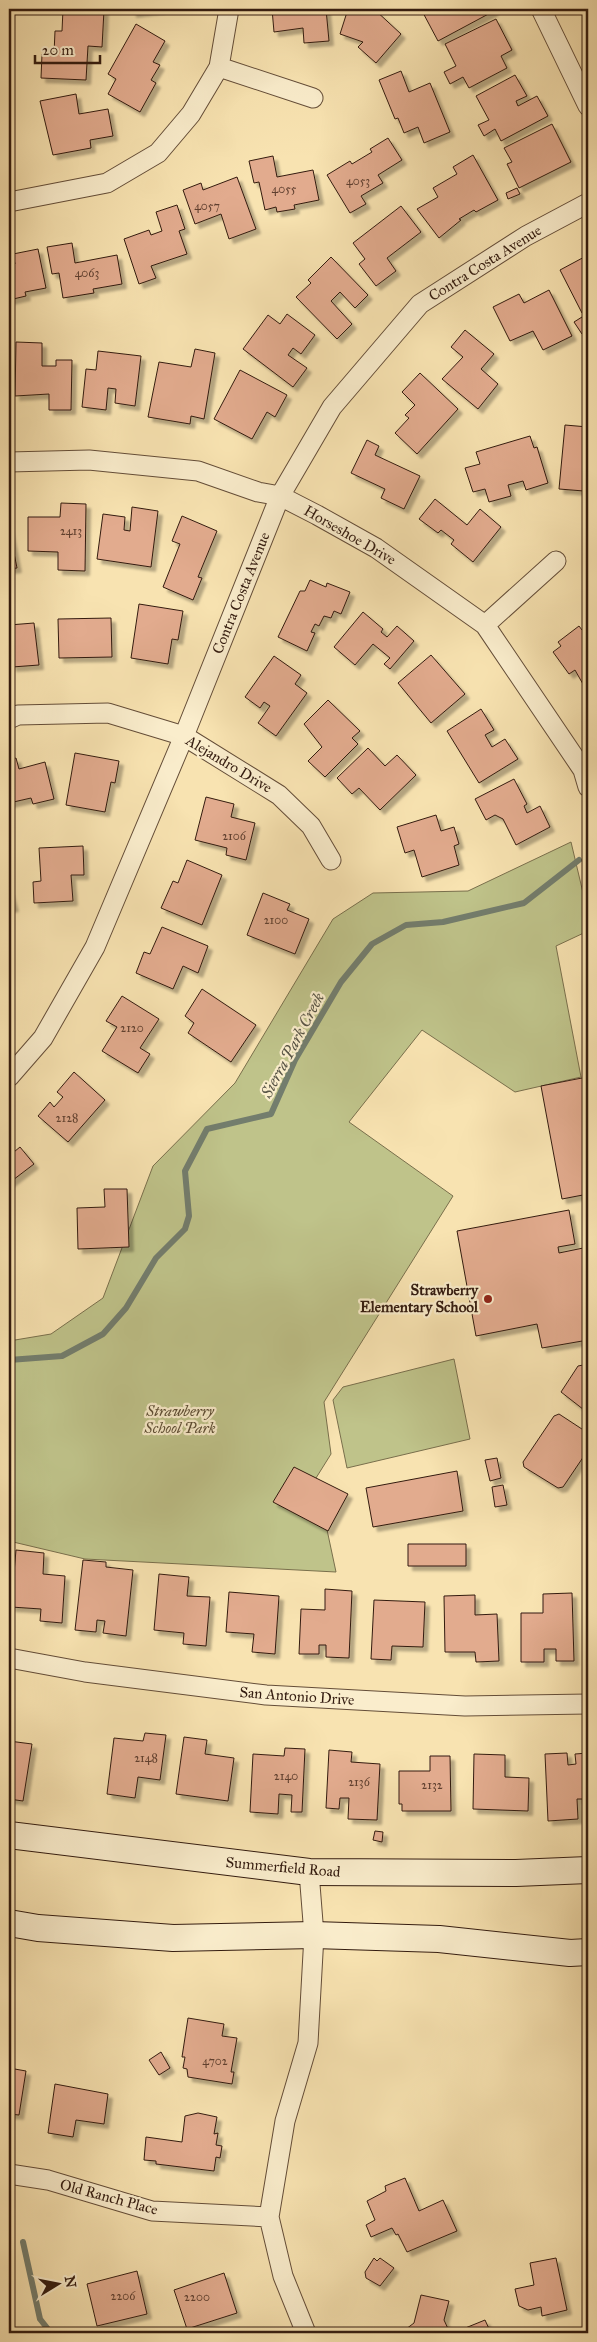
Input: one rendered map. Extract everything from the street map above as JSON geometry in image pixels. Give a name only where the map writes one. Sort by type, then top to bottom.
[{"type":"street","points":[[9,199],[107,183],[158,153],[191,114],[219,67],[229,9]]},
{"type":"street","points":[[541,9],[588,106]]},
{"type":"street","points":[[219,67],[313,98]]},
{"type":"street","name":"Contra Costa Avenue","points":[[9,1077],[43,1038],[95,947],[184,736],[280,496],[332,407],[420,304],[526,236],[588,203]]},
{"type":"street","name":"Horseshoe Drive","points":[[9,462],[89,460],[198,471],[258,492],[280,496],[376,548],[486,625],[583,770],[588,787]]},
{"type":"street","points":[[486,625],[556,561]]},
{"type":"street","name":"Alejandro Drive","points":[[9,719],[18,715],[108,713],[184,736],[280,795],[311,826],[331,860]]},
{"type":"street","name":"San Antonio Drive","points":[[9,1658],[85,1672],[266,1695],[465,1706],[588,1704]]},
{"type":"street","name":"Summerfield Road","points":[[9,1835],[309,1872],[516,1873],[588,1870]]},
{"type":"street","points":[[306,2333],[283,2276],[269,2217],[285,2121],[308,2043],[314,1935],[309,1872]]},
{"type":"street","points":[[9,1923],[38,1928],[173,1938],[314,1935],[439,1939],[570,1953],[588,1952]]},
{"type":"street","name":"Old Ranch Place","points":[[9,2174],[48,2180],[152,2211],[269,2217]]},
{"type":"green space","name":"Strawberry School Park","points":[[571,842],[588,914],[588,931],[556,946],[581,1077],[515,1092],[422,1030],[349,1122],[453,1196],[324,1402],[331,1454],[316,1478],[336,1572],[85,1559],[9,1541],[9,1341],[51,1334],[103,1298],[153,1166],[235,1083],[333,919],[373,893],[468,891]]},
{"type":"green space","points":[[454,1359],[470,1439],[347,1468],[333,1400],[343,1387]]},
{"type":"building","points":[[63,9],[104,10],[102,47],[88,46],[86,80],[41,78],[42,54],[54,54],[55,31],[62,31]]},
{"type":"building","points":[[132,9],[161,9],[132,13]]},
{"type":"building","points":[[272,9],[326,9],[329,41],[304,43],[303,28],[274,32]]},
{"type":"building","points":[[348,9],[374,9],[401,34],[376,63],[358,47],[363,42],[340,34]]},
{"type":"building","points":[[421,9],[493,9],[494,11],[438,41]]},
{"type":"building","points":[[496,19],[512,50],[501,56],[507,68],[469,88],[463,77],[450,84],[444,72],[456,66],[445,44]]},
{"type":"building","points":[[136,24],[165,41],[153,62],[160,65],[151,80],[156,83],[140,112],[108,94],[116,79],[108,74]]},
{"type":"building","points":[[401,71],[409,92],[430,83],[450,132],[424,143],[418,127],[404,133],[398,118],[395,119],[379,80]]},
{"type":"building","points":[[515,75],[527,96],[516,101],[518,106],[537,96],[548,116],[501,141],[495,129],[484,136],[478,125],[489,120],[476,96]]},
{"type":"building","points":[[76,94],[79,114],[108,109],[113,136],[90,140],[91,148],[53,155],[40,101]]},
{"type":"building","points":[[552,124],[571,162],[519,188],[507,164],[512,162],[504,148]]},
{"type":"building","points":[[388,138],[402,160],[378,175],[383,183],[361,196],[366,204],[350,213],[327,175],[350,161],[352,164],[372,152],[370,149]]},
{"type":"building","points":[[473,155],[498,200],[476,212],[474,210],[459,219],[461,220],[439,238],[417,209],[438,197],[433,188],[457,174],[453,167]]},
{"type":"building","points":[[273,156],[277,177],[313,170],[319,200],[294,205],[295,209],[277,212],[276,207],[265,210],[259,182],[254,183],[249,161]]},
{"type":"building","points":[[237,177],[256,229],[229,239],[221,214],[195,224],[183,190],[201,183],[203,190]]},
{"type":"building","points":[[517,188],[520,194],[508,199],[506,193]]},
{"type":"building","points":[[177,205],[185,229],[179,231],[187,254],[151,266],[156,278],[139,284],[124,239],[149,230],[151,235],[162,231],[156,212]]},
{"type":"building","points":[[401,206],[421,232],[387,258],[396,271],[376,286],[359,264],[365,259],[353,243]]},
{"type":"building","points":[[72,243],[75,263],[117,255],[122,284],[93,289],[94,293],[63,298],[59,273],[52,274],[47,247]]},
{"type":"building","points":[[38,249],[46,288],[25,292],[26,296],[9,300],[9,265],[15,264],[13,254]]},
{"type":"building","points":[[588,255],[588,309],[582,313],[560,270]]},
{"type":"building","points":[[331,257],[368,295],[355,308],[340,292],[331,301],[352,324],[337,339],[296,297],[311,283],[308,280]]},
{"type":"building","points":[[549,290],[572,336],[543,350],[533,331],[510,341],[493,307],[519,294],[524,303]]},
{"type":"building","points":[[287,314],[315,335],[301,354],[293,348],[288,355],[307,368],[293,387],[243,349],[268,315],[280,324]]},
{"type":"building","points":[[582,317],[588,326],[588,330],[582,334],[574,322]]},
{"type":"building","points":[[465,330],[494,354],[481,369],[498,384],[478,409],[442,379],[463,357],[451,347]]},
{"type":"building","points":[[16,342],[42,343],[42,366],[56,366],[56,360],[72,360],[71,410],[49,410],[49,394],[15,396]]},
{"type":"building","points":[[195,349],[215,353],[204,419],[191,416],[190,424],[148,417],[159,362],[191,367]]},
{"type":"building","points":[[98,351],[141,356],[135,406],[115,403],[116,389],[108,388],[106,410],[82,407],[86,369],[96,370]]},
{"type":"building","points":[[240,370],[287,395],[275,417],[267,412],[252,439],[214,419]]},
{"type":"building","points":[[420,373],[458,409],[417,454],[395,433],[409,418],[405,415],[415,405],[402,392]]},
{"type":"building","points":[[565,425],[588,427],[588,482],[585,482],[584,491],[559,489]]},
{"type":"building","points":[[530,436],[534,448],[537,447],[548,483],[526,490],[523,481],[508,485],[511,496],[489,502],[485,489],[473,492],[465,468],[480,464],[476,452]]},
{"type":"building","points":[[367,440],[379,446],[375,455],[420,476],[404,509],[381,498],[385,489],[351,473]]},
{"type":"building","points":[[435,499],[467,525],[480,509],[501,527],[473,562],[451,544],[454,540],[441,530],[438,533],[419,519]]},
{"type":"building","points":[[61,503],[86,504],[85,571],[58,570],[58,552],[28,551],[28,517],[60,517]]},
{"type":"building","points":[[132,507],[158,511],[151,567],[97,559],[103,514],[125,517],[124,530],[130,531]]},
{"type":"building","points":[[182,516],[217,531],[198,577],[202,578],[193,600],[163,587],[180,544],[172,541]]},
{"type":"building","points":[[9,528],[17,568],[9,569]]},
{"type":"building","points":[[310,580],[326,587],[327,583],[350,592],[341,614],[334,611],[331,618],[324,616],[319,626],[315,624],[311,632],[315,633],[307,651],[278,637],[300,591],[305,591]]},
{"type":"building","points":[[139,604],[183,611],[178,640],[172,639],[168,664],[131,658]]},
{"type":"building","points":[[363,612],[383,629],[381,632],[387,637],[397,626],[414,641],[390,669],[384,664],[390,658],[373,644],[355,665],[334,647]]},
{"type":"building","points":[[111,618],[112,657],[59,658],[58,619]]},
{"type":"building","points":[[34,623],[39,665],[12,667],[11,657],[9,657],[9,625]]},
{"type":"building","points":[[588,625],[588,693],[575,670],[569,674],[553,652],[561,646],[558,642],[579,626],[582,630]]},
{"type":"building","points":[[431,655],[465,694],[431,723],[398,683]]},
{"type":"building","points":[[274,656],[301,675],[295,684],[307,693],[276,736],[258,723],[270,706],[264,702],[260,708],[245,697]]},
{"type":"building","points":[[328,700],[360,731],[352,738],[358,744],[325,777],[308,761],[322,747],[304,724]]},
{"type":"building","points":[[481,709],[494,730],[485,735],[492,747],[505,739],[518,759],[479,783],[447,731]]},
{"type":"building","points":[[368,748],[385,766],[397,755],[416,775],[380,810],[359,788],[352,794],[337,778]]},
{"type":"building","points":[[75,753],[119,761],[115,783],[111,782],[105,812],[66,805]]},
{"type":"building","points":[[16,758],[19,769],[45,762],[54,799],[33,804],[31,798],[9,803],[9,760]]},
{"type":"building","points":[[514,779],[527,804],[524,806],[527,813],[540,806],[550,827],[516,845],[503,819],[495,815],[486,820],[475,799]]},
{"type":"building","points":[[206,797],[234,804],[231,817],[255,823],[246,860],[226,855],[227,848],[195,840]]},
{"type":"building","points":[[436,815],[441,831],[454,827],[459,844],[454,846],[459,865],[422,877],[414,850],[405,853],[397,827]]},
{"type":"building","points":[[83,846],[84,875],[71,875],[73,901],[34,903],[33,882],[41,881],[39,848]]},
{"type":"building","points":[[187,860],[222,875],[202,925],[161,908],[173,881],[178,883]]},
{"type":"building","points":[[9,890],[14,907],[9,908]]},
{"type":"building","points":[[263,893],[290,904],[287,910],[309,919],[295,954],[247,935]]},
{"type":"building","points":[[162,927],[208,946],[198,973],[183,966],[173,989],[136,973],[144,952],[150,954]]},
{"type":"building","points":[[202,989],[256,1025],[231,1062],[188,1033],[194,1023],[185,1016]]},
{"type":"building","points":[[122,996],[159,1019],[140,1048],[150,1054],[138,1073],[102,1051],[117,1027],[106,1021]]},
{"type":"building","points":[[74,1072],[105,1100],[68,1142],[38,1116],[50,1102],[54,1107],[63,1097],[57,1092]]},
{"type":"building","points":[[587,1077],[588,1194],[562,1199],[541,1086]]},
{"type":"building","points":[[20,1147],[34,1164],[9,1183],[9,1156]]},
{"type":"building","points":[[104,1189],[127,1189],[129,1247],[78,1249],[77,1208],[105,1207]]},
{"type":"building","points":[[569,1210],[575,1244],[558,1247],[559,1253],[588,1247],[588,1340],[542,1348],[537,1324],[476,1336],[457,1231]]},
{"type":"building","points":[[588,1364],[588,1413],[561,1392],[578,1366]]},
{"type":"building","points":[[559,1414],[588,1433],[588,1450],[563,1487],[558,1488],[524,1467],[523,1462],[554,1416]]},
{"type":"building","points":[[497,1458],[501,1478],[490,1481],[485,1460]]},
{"type":"building","points":[[294,1467],[348,1494],[328,1531],[273,1502]]},
{"type":"building","points":[[457,1471],[463,1511],[373,1527],[366,1488]]},
{"type":"building","points":[[503,1485],[507,1505],[495,1507],[492,1487]]},
{"type":"building","points":[[408,1544],[466,1544],[466,1566],[408,1566]]},
{"type":"building","points":[[16,1550],[44,1553],[43,1574],[65,1576],[62,1623],[40,1621],[41,1609],[11,1607]]},
{"type":"building","points":[[83,1560],[106,1562],[106,1567],[133,1570],[126,1636],[103,1633],[105,1621],[97,1620],[96,1632],[75,1630]]},
{"type":"building","points":[[159,1574],[189,1577],[187,1596],[210,1597],[206,1646],[183,1644],[184,1633],[154,1630]]},
{"type":"building","points":[[325,1589],[352,1591],[349,1658],[326,1657],[326,1645],[319,1645],[319,1654],[299,1654],[301,1609],[325,1610]]},
{"type":"building","points":[[229,1592],[279,1596],[275,1654],[252,1652],[254,1634],[226,1632]]},
{"type":"building","points":[[572,1593],[574,1661],[556,1661],[556,1649],[544,1649],[544,1662],[521,1662],[521,1613],[543,1613],[543,1594]]},
{"type":"building","points":[[475,1595],[475,1615],[497,1614],[499,1661],[476,1662],[475,1652],[445,1652],[444,1596]]},
{"type":"building","points":[[374,1600],[425,1602],[423,1647],[392,1646],[391,1660],[371,1659]]},
{"type":"building","points":[[145,1733],[166,1735],[160,1780],[138,1777],[135,1798],[107,1794],[114,1738],[143,1741]]},
{"type":"building","points":[[184,1737],[207,1740],[205,1754],[234,1758],[228,1801],[176,1794]]},
{"type":"building","points":[[9,1741],[32,1744],[23,1801],[9,1799]]},
{"type":"building","points":[[285,1748],[305,1749],[302,1812],[291,1812],[292,1795],[279,1794],[278,1814],[250,1812],[253,1754],[284,1756]]},
{"type":"building","points":[[329,1750],[352,1752],[351,1762],[380,1764],[377,1820],[348,1819],[349,1798],[340,1798],[339,1809],[326,1808]]},
{"type":"building","points":[[567,1753],[568,1765],[576,1764],[575,1754],[588,1753],[588,1799],[577,1799],[578,1819],[548,1821],[545,1754]]},
{"type":"building","points":[[474,1754],[505,1755],[505,1777],[529,1778],[528,1811],[473,1809]]},
{"type":"building","points":[[430,1756],[450,1756],[451,1811],[402,1811],[402,1804],[399,1804],[399,1771],[430,1771]]},
{"type":"building","points":[[375,1831],[383,1832],[382,1842],[373,1840]]},
{"type":"building","points":[[188,2018],[224,2024],[222,2036],[237,2038],[231,2072],[234,2072],[232,2084],[188,2077],[187,2069],[183,2068],[185,2057],[182,2057]]},
{"type":"building","points":[[161,2052],[170,2068],[159,2075],[149,2060]]},
{"type":"building","points":[[9,2068],[26,2071],[19,2115],[9,2114]]},
{"type":"building","points":[[55,2084],[108,2094],[104,2124],[76,2120],[73,2137],[48,2133]]},
{"type":"building","points":[[198,2113],[217,2117],[214,2134],[218,2133],[216,2145],[222,2146],[220,2158],[216,2157],[214,2171],[156,2164],[156,2161],[144,2160],[146,2137],[182,2142],[185,2116]]},
{"type":"building","points":[[405,2178],[419,2211],[443,2200],[457,2231],[407,2252],[398,2234],[396,2235],[392,2228],[371,2237],[366,2225],[375,2220],[367,2201],[386,2191],[385,2186]]},
{"type":"building","points":[[374,2258],[377,2261],[380,2258],[394,2268],[380,2286],[366,2278],[365,2272]]},
{"type":"building","points":[[556,2258],[567,2310],[542,2316],[541,2307],[528,2310],[519,2306],[515,2289],[534,2285],[530,2263]]},
{"type":"building","points":[[137,2271],[147,2314],[97,2326],[87,2284]]},
{"type":"building","points":[[224,2273],[237,2313],[187,2329],[174,2290]]},
{"type":"building","points":[[421,2295],[449,2301],[444,2320],[450,2333],[408,2333],[406,2329],[414,2323]]},
{"type":"building","points":[[485,2320],[491,2333],[453,2333]]},
{"type":"waterway","name":"Sierra Park Creek","points":[[9,1360],[62,1356],[103,1334],[126,1308],[156,1258],[185,1229],[189,1216],[185,1171],[207,1129],[271,1114],[295,1060],[341,982],[372,944],[406,925],[443,922],[524,903],[579,860]]},
{"type":"waterway","points":[[23,2242],[40,2319],[51,2333]]},
{"type":"place","name":"Strawberry Elementary School","points":[[488,1299]]}]
